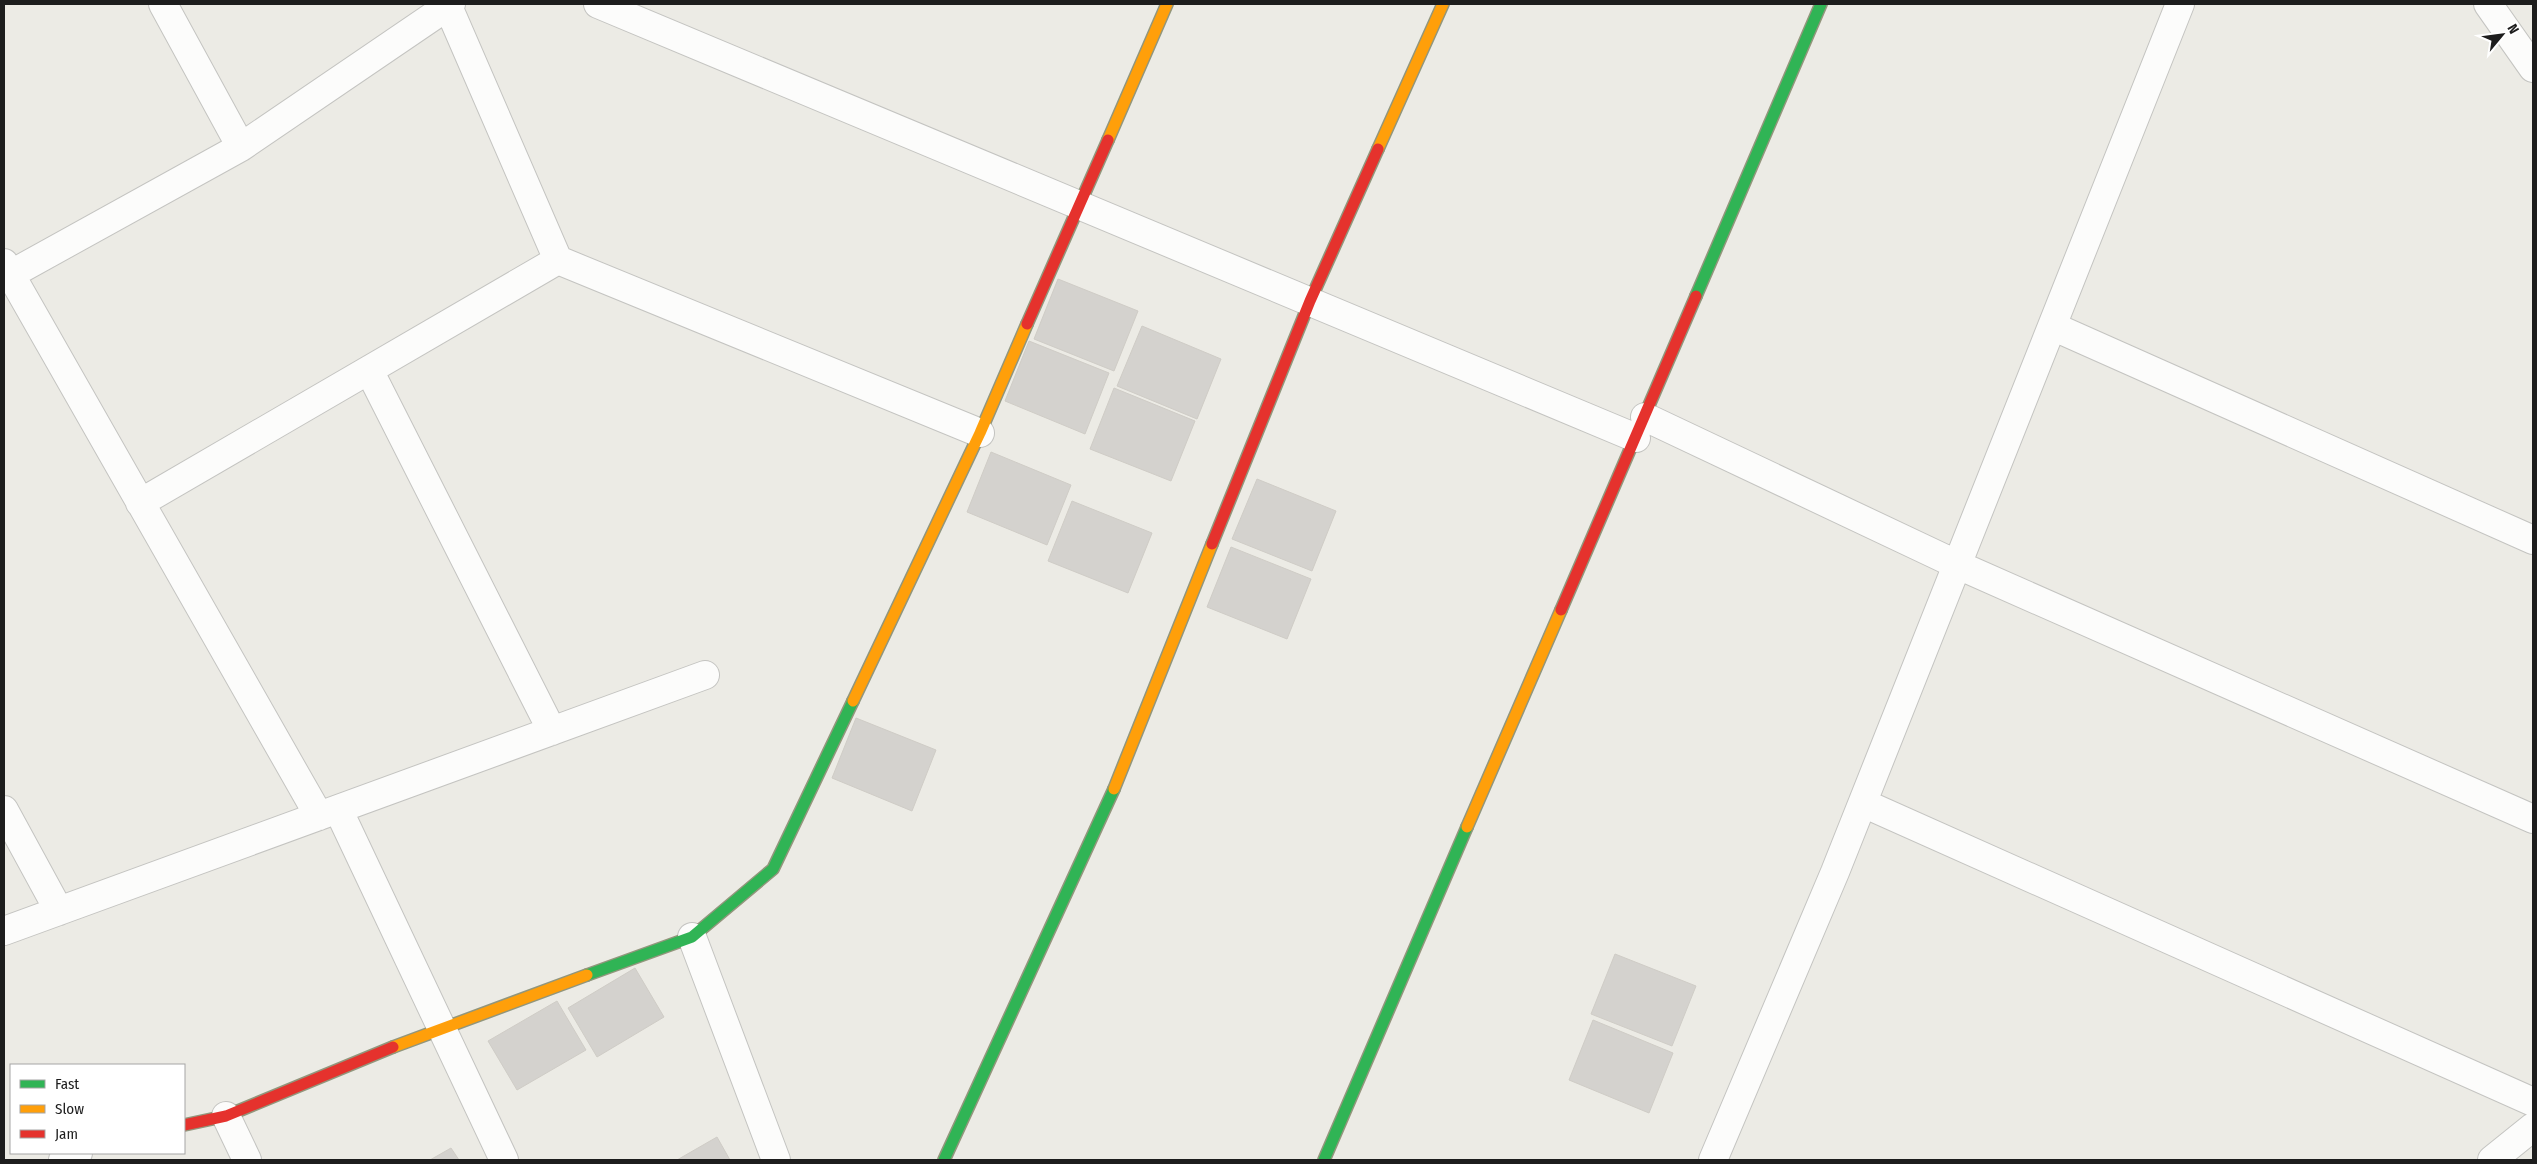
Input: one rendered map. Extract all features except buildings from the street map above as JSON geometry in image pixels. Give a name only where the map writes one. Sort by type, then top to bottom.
[{"type":"street","points":[[162,4],[241,147]]},
{"type":"street","points":[[598,4],[1310,301],[1641,427],[2533,819]]},
{"type":"street","points":[[185,1124],[226,1116],[440,1028],[692,937],[773,869],[980,433],[1167,4]]},
{"type":"street","points":[[944,1160],[1113,791],[1310,301],[1443,4]]},
{"type":"street","points":[[1324,1160],[1641,427],[1821,4]]},
{"type":"street","points":[[1713,1160],[1863,803],[2180,4]]},
{"type":"street","points":[[2488,4],[2533,68]]},
{"type":"street","points":[[504,1160],[440,1028],[328,813],[140,503],[6,272],[241,147],[449,5],[558,260],[980,433]]},
{"type":"street","points":[[140,503],[558,260]]},
{"type":"street","points":[[2052,326],[2533,540]]},
{"type":"street","points":[[369,370],[552,731]]},
{"type":"street","points":[[4,931],[705,675]]},
{"type":"street","points":[[1863,803],[2533,1102]]},
{"type":"street","points":[[4,810],[60,910]]},
{"type":"street","points":[[692,937],[776,1160]]},
{"type":"street","points":[[226,1116],[247,1160]]},
{"type":"street","points":[[2492,1160],[2533,1127]]},
{"type":"street","points":[[62,1160],[76,1154]]},
{"type":"traffic: fast","points":[[1696,296],[1821,4]]},
{"type":"traffic: fast","points":[[587,975],[692,937],[773,869],[853,701]]},
{"type":"traffic: fast","points":[[944,1160],[1114,789]]},
{"type":"traffic: fast","points":[[1324,1160],[1467,827]]},
{"type":"traffic: slow","points":[[1108,140],[1167,4]]},
{"type":"traffic: slow","points":[[1378,149],[1443,4]]},
{"type":"traffic: slow","points":[[853,701],[980,433],[1027,324]]},
{"type":"traffic: slow","points":[[1114,789],[1212,544]]},
{"type":"traffic: slow","points":[[1467,827],[1561,610]]},
{"type":"traffic: slow","points":[[393,1047],[587,975]]},
{"type":"traffic: jam","points":[[1027,324],[1108,140]]},
{"type":"traffic: jam","points":[[1212,544],[1310,301],[1378,149]]},
{"type":"traffic: jam","points":[[1561,610],[1696,296]]},
{"type":"traffic: jam","points":[[185,1125],[226,1116],[393,1047]]}]
